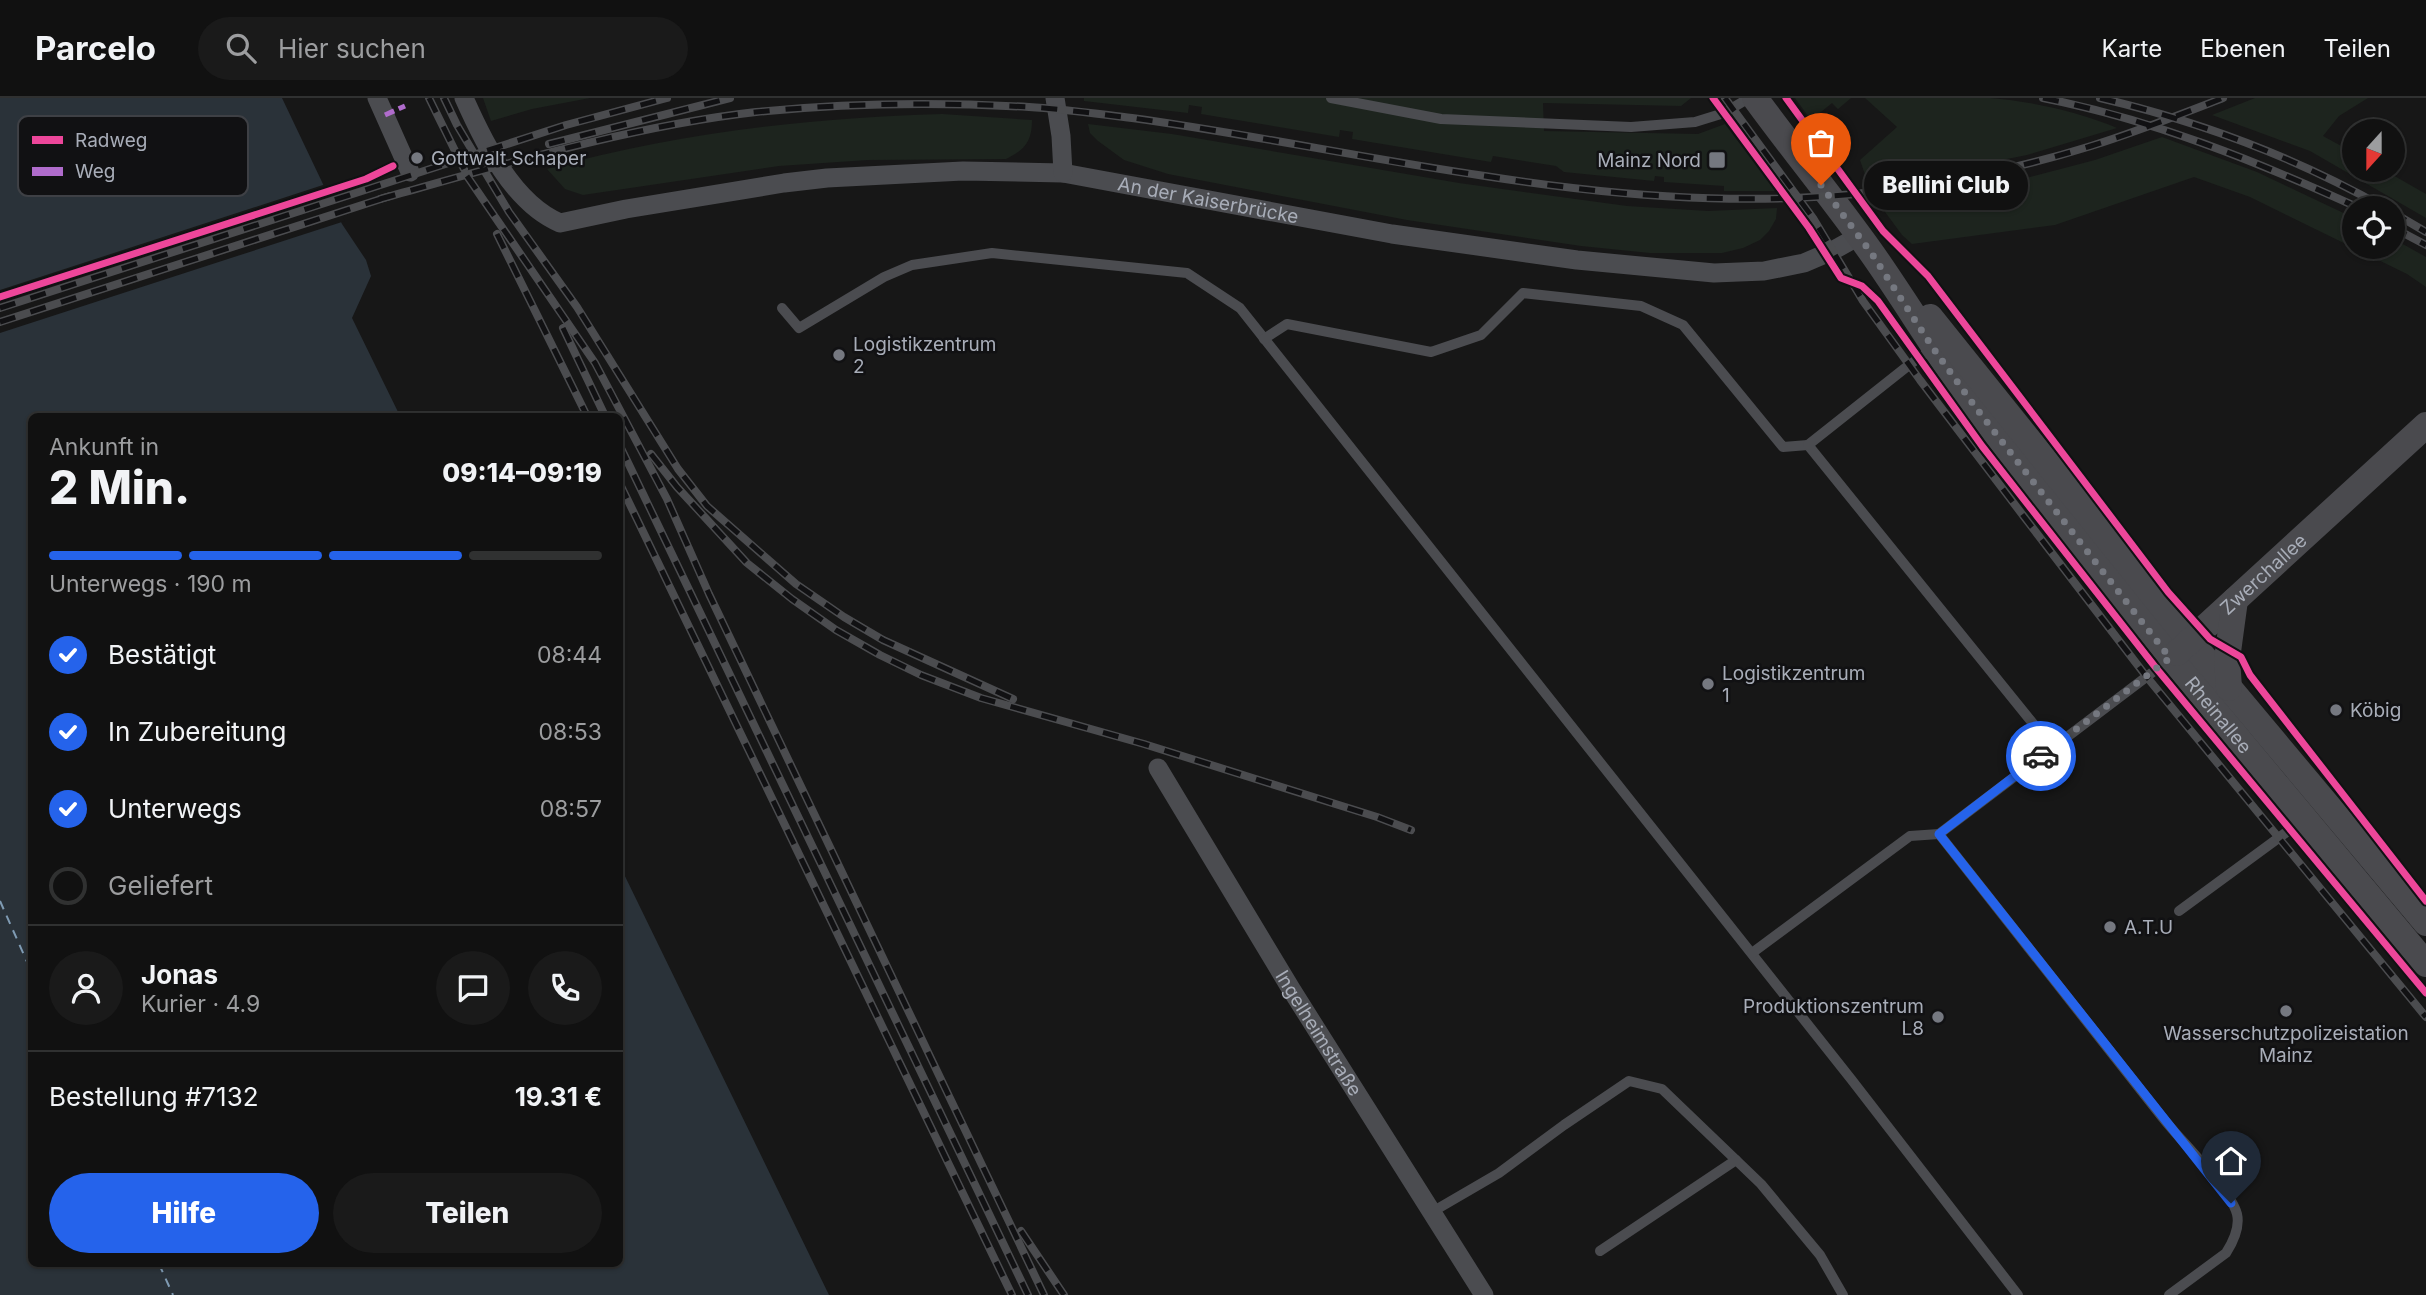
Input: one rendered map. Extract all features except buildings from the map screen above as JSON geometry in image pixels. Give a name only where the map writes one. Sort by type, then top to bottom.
[{"type":"main road","name":"Rheinallee","points":[[1752,98],[1866,245],[1937,326],[2190,641],[2426,923]]},
{"type":"main road","name":"Rheinallee","points":[[1866,245],[1933,348],[2170,658],[2426,964]]},
{"type":"main road","name":"Zwerchallee","points":[[2170,658],[2426,425]]},
{"type":"main road","points":[[2230,688],[2227,659],[2235,600]]},
{"type":"street","points":[[376,98],[410,172]]},
{"type":"street","name":"An der Kaiserbrücke","points":[[464,98],[502,169],[527,200],[552,220],[561,223],[626,209],[784,183],[827,178],[963,171],[1063,173],[1392,234],[1577,260],[1714,273],[1764,271],[1804,263],[1866,245]]},
{"type":"street","points":[[1055,98],[1063,173]]},
{"type":"street","name":"Ingelheimstraße","points":[[1158,768],[1291,989],[1484,1295]]},
{"type":"lane","points":[[1331,98],[1441,119],[1631,127],[1695,122],[1733,109],[1752,98]]},
{"type":"lane","points":[[782,308],[799,328],[884,277],[912,265],[992,253],[1187,273],[1240,308],[1752,953],[2018,1295]]},
{"type":"lane","points":[[1264,339],[1287,324],[1431,352],[1481,335],[1523,293],[1641,306],[1683,325],[1783,447],[1808,445],[1933,348]]},
{"type":"lane","points":[[1808,445],[2052,747]]},
{"type":"lane","name":"Zwerchallee","points":[[1939,834],[2170,658]]},
{"type":"lane","points":[[2179,911],[2304,820]]},
{"type":"lane","points":[[1752,953],[1910,836],[1939,834],[2164,1120],[2226,1194],[2237,1214],[2237,1230],[2225,1253],[2169,1295]]},
{"type":"lane","points":[[1432,1212],[1499,1173],[1629,1081],[1662,1088],[1761,1184],[1820,1255],[1843,1295]]},
{"type":"lane","points":[[1600,1251],[1736,1160]]},
{"type":"shaded area","points":[[0,98],[282,98],[342,224],[366,260],[371,276],[352,318],[399,413],[28,413],[28,1267],[623,1267],[623,872],[829,1295],[0,1295]]},
{"type":"shaded area","points":[[483,98],[590,98],[532,109],[491,121]]},
{"type":"shaded area","points":[[1084,98],[1691,98],[1681,106],[1543,103],[1544,131],[1698,134],[1725,124],[1776,191],[1724,191],[1724,186],[1664,182],[1664,177],[1655,176],[1654,181],[1564,172],[1556,166],[1493,156],[1491,162],[1352,139],[1353,132],[1340,130],[1339,137],[1201,114],[1202,107],[1189,105],[1188,113],[1084,101]]},
{"type":"shaded area","points":[[1795,98],[1851,98],[1838,109],[1832,103],[1811,120]]},
{"type":"shaded area","points":[[1865,98],[2005,99],[2071,112],[2117,128],[2027,155],[1932,174],[1868,183],[1860,160],[1897,127]]},
{"type":"shaded area","points":[[2255,98],[2368,98],[2339,116],[2323,136],[2342,146],[2342,169],[2310,151],[2212,115]]},
{"type":"shaded area","points":[[942,114],[1032,120],[1031,134],[1023,148],[1006,159],[868,160],[779,166],[583,195],[565,189],[547,169],[644,146],[743,130],[842,119]]},
{"type":"shaded area","points":[[1088,124],[1172,134],[1459,183],[1627,206],[1708,211],[1777,208],[1776,219],[1760,240],[1722,253],[1650,253],[1581,246],[1407,220],[1168,174],[1124,160],[1090,133]]},
{"type":"shaded area","points":[[2162,137],[2257,172],[2342,212],[2342,242],[2250,197],[2194,177],[2055,225],[1912,244],[1877,201],[1925,195],[1927,202],[1939,200],[1939,193],[1988,188],[2095,160]]},
{"type":"shaded area","points":[[2364,182],[2405,182],[2426,194],[2426,218],[2405,206],[2405,196],[2388,196]]},
{"type":"shaded area","points":[[2405,245],[2426,257],[2426,287],[2376,259],[2405,259]]},
{"type":"pier","points":[[326,184],[345,221],[0,333],[0,290]]},
{"type":"ferry route","points":[[0,901],[28,964]]},
{"type":"ferry route","points":[[160,1267],[173,1295]]},
{"type":"railway","points":[[429,98],[464,169]]},
{"type":"railway","points":[[444,98],[509,212],[577,307],[678,469],[707,506],[796,584],[844,617],[883,640],[1013,699]]},
{"type":"railway","points":[[0,308],[566,125],[667,98]]},
{"type":"railway","points":[[549,144],[730,98]]},
{"type":"railway","points":[[1725,98],[1813,218],[1863,301],[2025,518],[2146,676],[2426,1017]]},
{"type":"railway","points":[[2043,98],[2165,130],[2282,174],[2342,200]]},
{"type":"railway","points":[[2100,98],[2174,118],[2246,143],[2282,157],[2363,196]]},
{"type":"railway","points":[[380,199],[567,148],[709,118],[824,107],[927,104],[1029,107],[1132,118],[1441,169],[1597,191],[1710,198],[1823,197],[1935,183],[1994,172],[2072,152],[2223,98]]},
{"type":"railway","points":[[467,176],[595,363],[621,413]]},
{"type":"railway","points":[[0,322],[390,196]]},
{"type":"railway","points":[[2405,220],[2426,232]]},
{"type":"railway","points":[[497,234],[586,413]]},
{"type":"railway","points":[[2405,234],[2426,245]]},
{"type":"railway","points":[[563,328],[604,413]]},
{"type":"railway","points":[[623,416],[667,499],[709,594],[1044,1295]]},
{"type":"railway","points":[[623,452],[1028,1295]]},
{"type":"railway","points":[[651,454],[677,487],[747,563],[836,630],[880,655],[921,675],[981,698],[1144,744],[1411,830]]},
{"type":"railway","points":[[623,490],[1012,1295]]},
{"type":"railway","points":[[1021,1231],[1064,1295]]},
{"type":"marked path","points":[[385,115],[405,106]]},
{"type":"cycle path","points":[[1713,98],[1809,228],[1841,278],[1862,286],[1878,301],[1982,446],[2156,668],[2426,993]]},
{"type":"cycle path","points":[[1786,98],[1883,231],[1928,276],[2168,592],[2210,639],[2241,657],[2250,675],[2426,901]]},
{"type":"cycle path","points":[[0,297],[366,179],[393,166]]},
{"type":"way so far","points":[[1821,185],[1872,254],[1976,408],[2170,658],[2041,756]]},
{"type":"place","name":"Gottwalt Schaper","points":[[417,158]]},
{"type":"place","name":"Mainz Nord","points":[[1717,160]]},
{"type":"place","name":"Bellini Club","points":[[1821,185]]},
{"type":"place","name":"Logistikzentrum 2","points":[[839,355]]},
{"type":"place","name":"Logistikzentrum 1","points":[[1708,684]]},
{"type":"place","name":"Köbig","points":[[2336,710]]},
{"type":"place","name":"A.T.U","points":[[2110,927]]},
{"type":"place","name":"Wasserschutzpolizeistation Mainz","points":[[2286,1011]]},
{"type":"place","name":"Produktionszentrum L8","points":[[1938,1017]]},
{"type":"route","points":[[2041,756],[1939,834],[2231,1203]]}]
